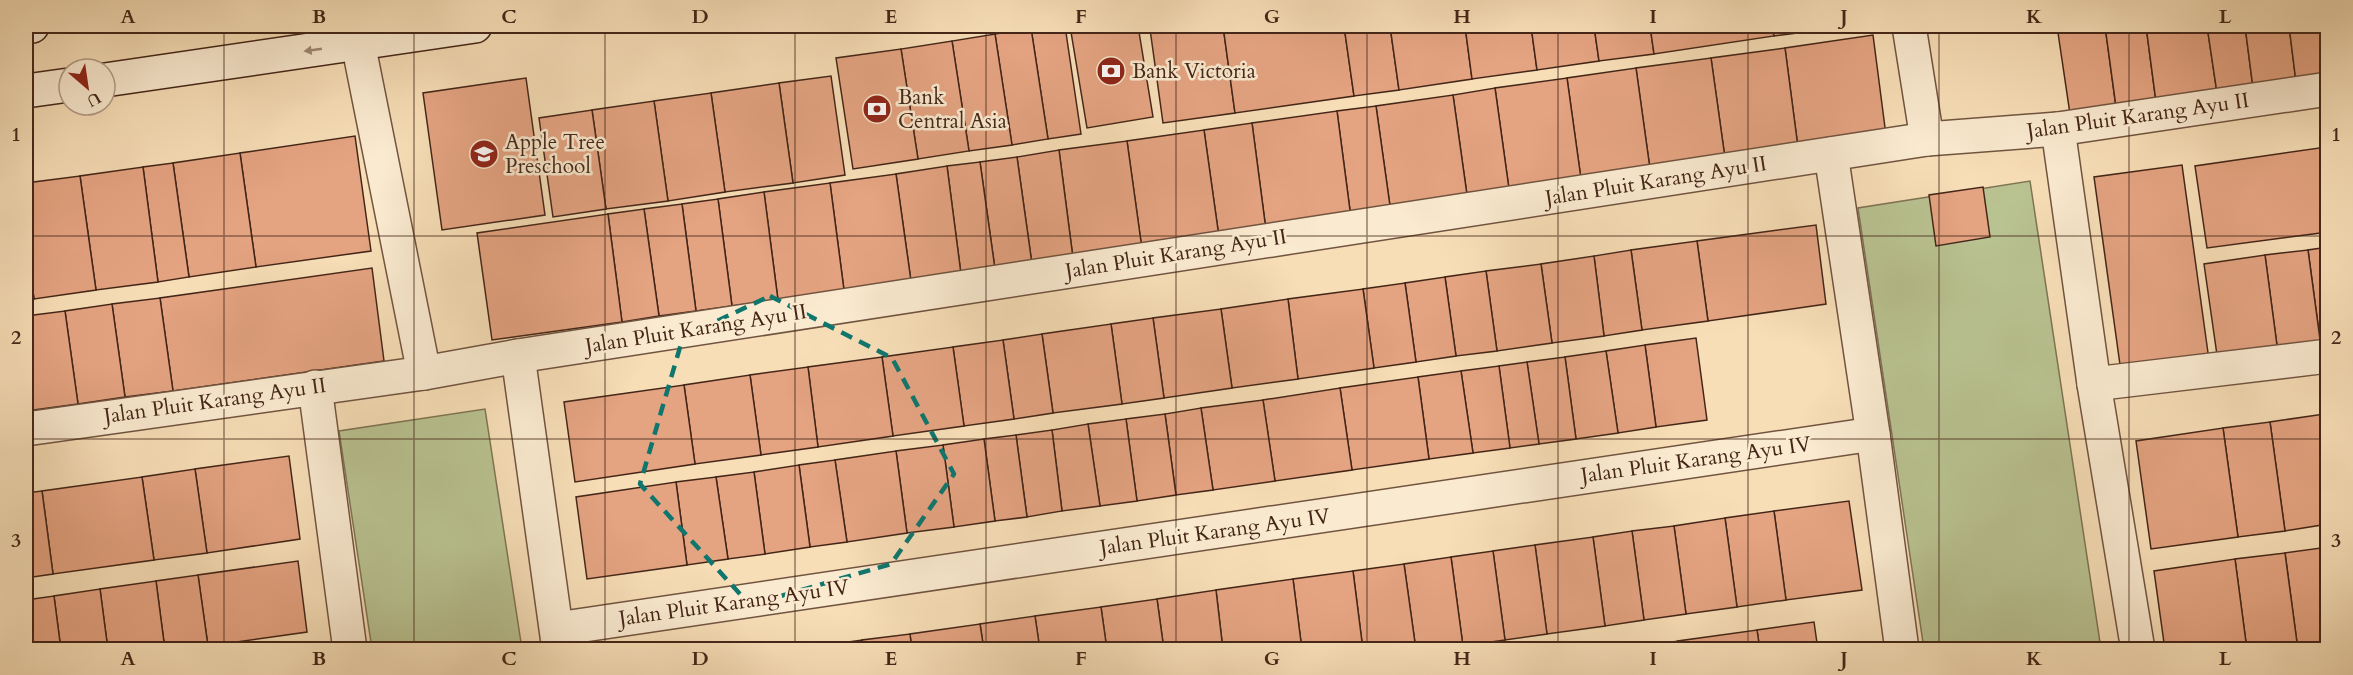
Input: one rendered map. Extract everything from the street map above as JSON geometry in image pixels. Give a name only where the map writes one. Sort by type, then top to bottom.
[{"type":"street","points":[[26,26],[32,26]]},
{"type":"street","points":[[117,78],[475,26]]},
{"type":"street","points":[[1909,26],[1927,139]]},
{"type":"street","points":[[358,43],[424,373]]},
{"type":"street","points":[[26,91],[57,87]]},
{"type":"street","name":"Jalan Pluit Karang Ayu II","points":[[26,429],[424,373],[518,356],[1927,139],[2058,129],[2328,89]]},
{"type":"street","points":[[2058,129],[2094,384],[2139,650]]},
{"type":"street","points":[[1831,154],[1873,434],[1902,650]]},
{"type":"street","points":[[518,356],[558,639]]},
{"type":"street","points":[[2094,384],[2328,356]]},
{"type":"street","points":[[315,387],[350,650]]},
{"type":"street","name":"Jalan Pluit Karang Ayu IV","points":[[558,639],[1873,434]]},
{"type":"highlighted area","points":[[770,296],[892,358],[954,474],[891,564],[750,605],[640,484],[683,337]]},
{"type":"green space","points":[[2030,181],[2101,649],[1924,649],[1858,208]]},
{"type":"green space","points":[[485,409],[522,649],[372,649],[339,431]]},
{"type":"building","points":[[1065,26],[1081,134],[1048,139],[1031,28]]},
{"type":"building","name":"Bank Victoria","points":[[1070,26],[1138,26],[1153,117],[1087,128]]},
{"type":"building","points":[[1177,26],[1223,26],[1235,113],[1163,123],[1150,29]]},
{"type":"building","points":[[1223,26],[1344,26],[1354,96],[1235,113]]},
{"type":"building","points":[[1344,26],[1390,26],[1399,90],[1354,96]]},
{"type":"building","points":[[1390,26],[1465,26],[1472,79],[1399,90]]},
{"type":"building","points":[[1465,26],[1531,26],[1537,70],[1472,79]]},
{"type":"building","points":[[1531,26],[1594,26],[1599,61],[1537,70]]},
{"type":"building","points":[[1594,26],[1650,26],[1654,54],[1599,61]]},
{"type":"building","points":[[1650,26],[1772,26],[1774,36],[1654,54]]},
{"type":"building","points":[[1772,26],[1852,26],[1774,36]]},
{"type":"building","points":[[2057,26],[2105,26],[2116,107],[2070,114]]},
{"type":"building","points":[[2105,26],[2146,26],[2156,102],[2116,107]]},
{"type":"building","points":[[2146,26],[2207,26],[2217,93],[2156,102]]},
{"type":"building","points":[[2207,26],[2245,26],[2253,88],[2217,93]]},
{"type":"building","points":[[2245,26],[2289,26],[2296,82],[2253,88]]},
{"type":"building","points":[[2289,26],[2325,26],[2328,45],[2328,77],[2296,82]]},
{"type":"building","points":[[1031,28],[1048,139],[1012,145],[995,34]]},
{"type":"building","points":[[995,34],[1012,145],[969,151],[952,41]]},
{"type":"building","points":[[1873,35],[1887,143],[1799,155],[1785,48]]},
{"type":"building","points":[[952,41],[969,151],[918,159],[901,49]]},
{"type":"building","points":[[1785,48],[1799,155],[1726,165],[1711,58]]},
{"type":"building","name":"Bank Central Asia","points":[[901,49],[918,159],[853,169],[836,58]]},
{"type":"building","points":[[1711,58],[1726,165],[1651,176],[1636,68]]},
{"type":"building","points":[[1636,68],[1651,176],[1582,186],[1567,78]]},
{"type":"building","points":[[831,76],[845,175],[793,183],[779,83]]},
{"type":"building","name":"Apple Tree Preschool","points":[[526,78],[545,215],[442,230],[423,93]]},
{"type":"building","points":[[1567,78],[1582,186],[1510,196],[1495,88]]},
{"type":"building","points":[[779,83],[793,183],[725,192],[711,93]]},
{"type":"building","points":[[1495,88],[1510,196],[1468,202],[1453,95]]},
{"type":"building","points":[[711,93],[725,192],[668,201],[654,101]]},
{"type":"building","points":[[1453,95],[1468,202],[1391,213],[1376,106]]},
{"type":"building","points":[[654,101],[668,201],[606,209],[592,110]]},
{"type":"building","points":[[1376,106],[1391,213],[1351,218],[1337,111]]},
{"type":"building","points":[[592,110],[606,209],[553,217],[539,118]]},
{"type":"building","points":[[1337,111],[1351,218],[1266,230],[1252,123]]},
{"type":"building","points":[[1252,123],[1266,230],[1219,237],[1204,130]]},
{"type":"building","points":[[1204,130],[1219,237],[1142,249],[1127,141]]},
{"type":"building","points":[[355,136],[371,251],[256,267],[240,153]]},
{"type":"building","points":[[1127,141],[1142,249],[1073,258],[1059,150]]},
{"type":"building","points":[[2326,147],[2328,232],[2207,248],[2195,166]]},
{"type":"building","points":[[1059,150],[1073,258],[1032,264],[1017,157]]},
{"type":"building","points":[[240,153],[256,267],[189,277],[173,163]]},
{"type":"building","points":[[1017,157],[1032,264],[995,269],[980,162]]},
{"type":"building","points":[[980,162],[995,269],[961,274],[947,166]]},
{"type":"building","points":[[173,163],[189,277],[158,282],[143,167]]},
{"type":"building","points":[[2182,165],[2209,360],[2121,372],[2094,177]]},
{"type":"building","points":[[947,166],[961,274],[911,281],[896,174]]},
{"type":"building","points":[[143,167],[158,282],[96,290],[80,176]]},
{"type":"building","points":[[896,174],[911,281],[844,290],[830,183]]},
{"type":"building","points":[[80,176],[96,290],[34,299],[26,240],[26,183]]},
{"type":"building","points":[[830,183],[844,290],[778,300],[764,192]]},
{"type":"building","points":[[1983,187],[1990,237],[1936,246],[1929,195]]},
{"type":"building","points":[[764,192],[778,300],[732,306],[718,199]]},
{"type":"building","points":[[718,199],[732,306],[696,311],[682,204]]},
{"type":"building","points":[[682,204],[696,311],[659,316],[644,209]]},
{"type":"building","points":[[644,209],[659,316],[622,322],[608,214]]},
{"type":"building","points":[[608,214],[622,322],[492,340],[477,233]]},
{"type":"building","points":[[1816,225],[1826,304],[1708,321],[1697,241]]},
{"type":"building","points":[[26,240],[34,299],[26,300]]},
{"type":"building","points":[[1697,241],[1708,321],[1642,330],[1631,250]]},
{"type":"building","points":[[2328,247],[2328,347],[2321,347],[2308,250]]},
{"type":"building","points":[[1631,250],[1642,330],[1604,336],[1594,256]]},
{"type":"building","points":[[2308,250],[2321,347],[2278,353],[2265,255]]},
{"type":"building","points":[[2265,255],[2278,353],[2218,362],[2204,264]]},
{"type":"building","points":[[1594,256],[1604,336],[1552,343],[1541,264]]},
{"type":"building","points":[[1541,264],[1552,343],[1497,351],[1486,271]]},
{"type":"building","points":[[372,268],[384,361],[173,391],[160,298]]},
{"type":"building","points":[[1486,271],[1497,351],[1456,356],[1445,277]]},
{"type":"building","points":[[1445,277],[1456,356],[1416,362],[1405,283]]},
{"type":"building","points":[[1405,283],[1416,362],[1374,368],[1363,289]]},
{"type":"building","points":[[1363,289],[1374,368],[1298,379],[1288,299]]},
{"type":"building","points":[[160,298],[173,391],[125,397],[112,304]]},
{"type":"building","points":[[1288,299],[1298,379],[1232,388],[1221,309]]},
{"type":"building","points":[[112,304],[125,397],[78,404],[65,311]]},
{"type":"building","points":[[1221,309],[1232,388],[1164,398],[1153,318]]},
{"type":"building","points":[[65,311],[78,404],[26,411],[26,316]]},
{"type":"building","points":[[1153,318],[1164,398],[1122,404],[1111,324]]},
{"type":"building","points":[[1111,324],[1122,404],[1053,413],[1042,334]]},
{"type":"building","points":[[1042,334],[1053,413],[1014,419],[1003,340]]},
{"type":"building","points":[[1696,338],[1707,420],[1656,427],[1645,345]]},
{"type":"building","points":[[1003,340],[1014,419],[964,426],[953,347]]},
{"type":"building","points":[[1645,345],[1656,427],[1618,433],[1606,351]]},
{"type":"building","points":[[953,347],[964,426],[893,436],[882,357]]},
{"type":"building","points":[[1606,351],[1618,433],[1576,439],[1565,357]]},
{"type":"building","points":[[882,357],[893,436],[818,447],[808,367]]},
{"type":"building","points":[[1565,357],[1576,439],[1539,444],[1527,362]]},
{"type":"building","points":[[1527,362],[1539,444],[1510,448],[1499,366]]},
{"type":"building","points":[[1499,366],[1510,448],[1473,453],[1461,371]]},
{"type":"building","points":[[808,367],[818,447],[761,455],[750,375]]},
{"type":"building","points":[[1461,371],[1473,453],[1429,459],[1418,377]]},
{"type":"building","points":[[750,375],[761,455],[695,464],[684,385]]},
{"type":"building","points":[[1418,377],[1429,459],[1352,470],[1340,388]]},
{"type":"building","points":[[684,385],[695,464],[575,482],[564,402]]},
{"type":"building","points":[[1340,388],[1352,470],[1275,481],[1263,400]]},
{"type":"building","points":[[1263,400],[1275,481],[1213,490],[1201,408]]},
{"type":"building","points":[[1201,408],[1213,490],[1176,495],[1165,414]]},
{"type":"building","points":[[1165,414],[1176,495],[1137,501],[1126,419]]},
{"type":"building","points":[[2324,414],[2328,442],[2328,524],[2285,531],[2270,422]]},
{"type":"building","points":[[1126,419],[1137,501],[1100,506],[1088,424]]},
{"type":"building","points":[[2270,422],[2285,531],[2238,537],[2223,428]]},
{"type":"building","points":[[1088,424],[1100,506],[1062,511],[1052,430]]},
{"type":"building","points":[[2223,428],[2238,537],[2151,549],[2136,441]]},
{"type":"building","points":[[1052,430],[1062,511],[1027,517],[1016,435]]},
{"type":"building","points":[[1016,435],[1027,517],[995,521],[984,439]]},
{"type":"building","points":[[984,439],[995,521],[954,527],[943,445]]},
{"type":"building","points":[[943,445],[954,527],[907,533],[896,451]]},
{"type":"building","points":[[896,451],[907,533],[847,542],[835,460]]},
{"type":"building","points":[[289,456],[300,539],[207,553],[195,469]]},
{"type":"building","points":[[835,460],[847,542],[810,547],[799,465]]},
{"type":"building","points":[[799,465],[810,547],[765,554],[754,472]]},
{"type":"building","points":[[195,469],[207,553],[154,560],[142,477]]},
{"type":"building","points":[[754,472],[765,554],[728,559],[716,477]]},
{"type":"building","points":[[142,477],[154,560],[53,574],[42,491]]},
{"type":"building","points":[[716,477],[728,559],[687,565],[676,482]]},
{"type":"building","points":[[676,482],[687,565],[587,579],[576,497]]},
{"type":"building","points":[[42,491],[53,574],[26,578],[26,493]]},
{"type":"building","points":[[1849,501],[1862,590],[1786,600],[1774,511]]},
{"type":"building","points":[[1774,511],[1786,600],[1737,607],[1725,518]]},
{"type":"building","points":[[1725,518],[1737,607],[1686,614],[1674,526]]},
{"type":"building","points":[[1674,526],[1686,614],[1644,620],[1632,531]]},
{"type":"building","points":[[1632,531],[1644,620],[1605,626],[1593,537]]},
{"type":"building","points":[[1593,537],[1605,626],[1547,634],[1535,545]]},
{"type":"building","points":[[1535,545],[1547,634],[1505,640],[1493,551]]},
{"type":"building","points":[[2328,547],[2328,650],[2298,650],[2285,553]]},
{"type":"building","points":[[1493,551],[1505,640],[1463,646],[1451,557]]},
{"type":"building","points":[[2285,553],[2298,650],[2247,650],[2235,559]]},
{"type":"building","points":[[1451,557],[1463,646],[1416,650],[1404,564]]},
{"type":"building","points":[[2235,559],[2247,650],[2165,650],[2154,571]]},
{"type":"building","points":[[298,561],[307,632],[208,646],[198,575]]},
{"type":"building","points":[[1404,564],[1416,650],[1363,650],[1353,571]]},
{"type":"building","points":[[1353,571],[1363,650],[1302,650],[1293,579]]},
{"type":"building","points":[[198,575],[208,646],[165,650],[156,581]]},
{"type":"building","points":[[1293,579],[1302,650],[1223,650],[1216,590]]},
{"type":"building","points":[[156,581],[165,650],[108,650],[100,589]]},
{"type":"building","points":[[100,589],[108,650],[61,650],[54,596]]},
{"type":"building","points":[[1216,590],[1223,650],[1164,650],[1157,599]]},
{"type":"building","points":[[54,596],[61,650],[26,650],[26,600]]},
{"type":"building","points":[[1157,599],[1164,650],[1107,650],[1101,607]]},
{"type":"building","points":[[1101,607],[1107,650],[1040,650],[1035,616]]},
{"type":"building","points":[[1035,616],[1040,650],[984,650],[980,624]]},
{"type":"building","points":[[1814,622],[1818,650],[1760,650],[1757,630]]},
{"type":"building","points":[[980,624],[984,650],[912,650],[910,634]]},
{"type":"building","points":[[1757,630],[1760,650],[1680,650],[1678,641]]},
{"type":"building","points":[[910,634],[912,650],[863,650],[862,640]]},
{"type":"building","points":[[862,640],[863,650],[798,650],[798,649]]},
{"type":"building","points":[[1678,641],[1680,650],[1622,650]]},
{"type":"place","name":"Bank Victoria","points":[[1111,71]]},
{"type":"place","name":"Bank Central Asia","points":[[877,109]]},
{"type":"place","name":"Apple Tree Preschool","points":[[484,154]]}]
